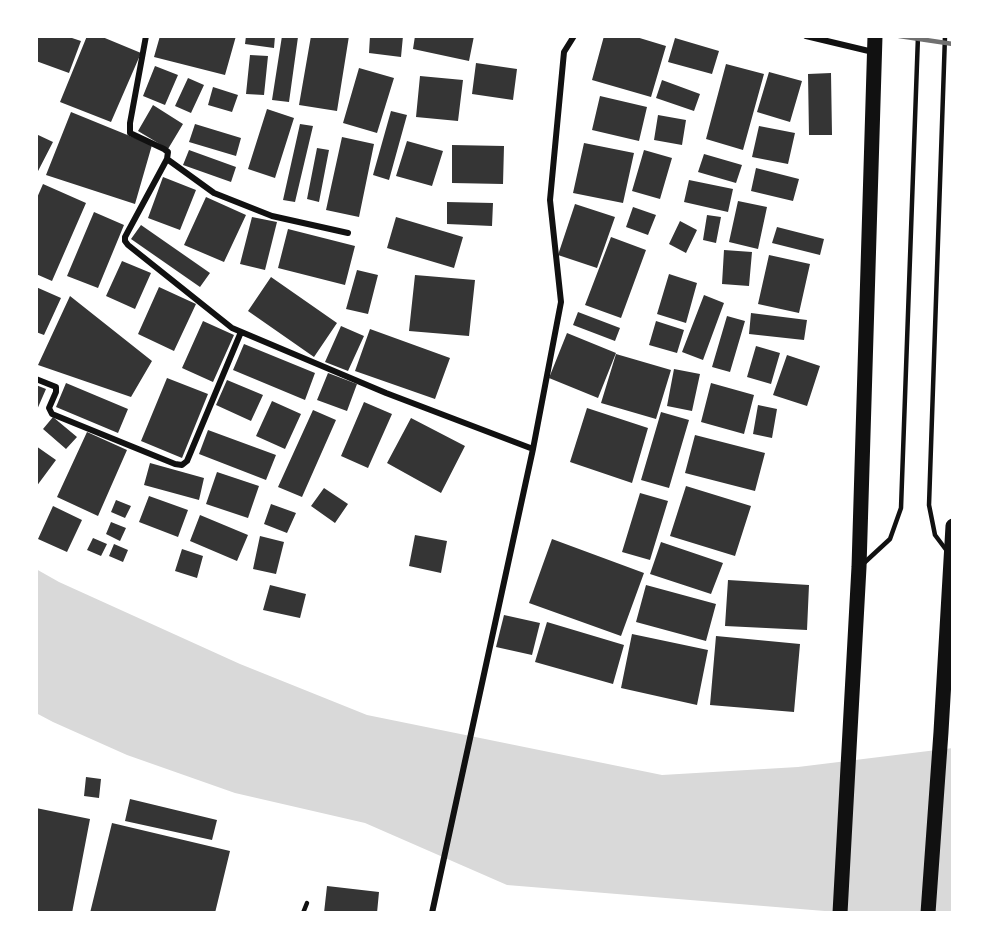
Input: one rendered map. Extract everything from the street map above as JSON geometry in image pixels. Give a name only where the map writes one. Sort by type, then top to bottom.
[{"type":"main road","points":[[840,913],[859,567],[875,36]]},
{"type":"main road","points":[[928,913],[941,732],[947,716],[953,526]]},
{"type":"street","points":[[146,36],[130,133],[168,152],[167,159],[125,237],[128,245],[232,328],[386,393],[533,449]]},
{"type":"street","points":[[432,913],[533,449],[561,302],[550,200],[564,52],[574,36]]},
{"type":"street","points":[[806,36],[874,52]]},
{"type":"street","points":[[167,159],[214,193],[272,216],[348,233]]},
{"type":"street","points":[[36,379],[56,387],[49,408],[51,414],[182,465],[187,461],[241,332]]},
{"type":"lane","points":[[859,567],[890,539],[902,508],[918,36]]},
{"type":"lane","points":[[945,36],[929,505],[935,535],[951,557]]},
{"type":"lane","points":[[303,913],[306,903]]},
{"type":"shaded area","points":[[36,569],[59,582],[240,664],[367,715],[662,775],[798,767],[953,748],[953,913],[849,913],[507,885],[365,823],[235,793],[127,755],[36,713]]},
{"type":"building","points":[[36,36],[66,36],[81,41],[69,73],[36,61]]},
{"type":"building","points":[[87,36],[100,36],[141,53],[111,122],[60,102]]},
{"type":"building","points":[[160,36],[236,36],[225,75],[154,57]]},
{"type":"building","points":[[246,36],[275,36],[274,48],[245,44]]},
{"type":"building","points":[[282,36],[298,37],[289,102],[272,100]]},
{"type":"building","points":[[311,36],[349,36],[337,111],[299,105]]},
{"type":"building","points":[[370,36],[403,36],[401,57],[369,53]]},
{"type":"building","points":[[415,36],[474,36],[469,61],[413,49]]},
{"type":"building","points":[[604,36],[633,36],[666,46],[651,97],[592,80]]},
{"type":"building","points":[[675,38],[719,51],[712,74],[668,62]]},
{"type":"building","points":[[250,55],[268,56],[264,95],[246,94]]},
{"type":"building","points":[[476,63],[517,69],[513,100],[472,94]]},
{"type":"building","points":[[726,64],[764,74],[743,150],[706,139]]},
{"type":"building","points":[[155,66],[178,75],[165,105],[143,96]]},
{"type":"building","points":[[359,68],[394,78],[377,133],[343,123]]},
{"type":"building","points":[[769,72],[802,81],[790,122],[757,112]]},
{"type":"building","points":[[831,73],[832,135],[809,135],[808,74]]},
{"type":"building","points":[[420,76],[463,80],[458,121],[416,117]]},
{"type":"building","points":[[188,78],[204,85],[191,113],[175,106]]},
{"type":"building","points":[[662,80],[700,94],[694,111],[656,98]]},
{"type":"building","points":[[213,87],[238,95],[232,112],[208,105]]},
{"type":"building","points":[[600,96],[647,107],[639,141],[592,130]]},
{"type":"building","points":[[153,105],[183,124],[168,149],[138,131]]},
{"type":"building","points":[[267,109],[294,118],[275,178],[248,169]]},
{"type":"building","points":[[391,111],[407,115],[389,180],[373,175]]},
{"type":"building","points":[[71,112],[152,145],[135,204],[46,175]]},
{"type":"building","points":[[658,115],[686,120],[682,145],[654,140]]},
{"type":"building","points":[[195,124],[241,138],[236,156],[189,142]]},
{"type":"building","points":[[300,124],[313,126],[295,202],[283,200]]},
{"type":"building","points":[[759,126],[795,133],[788,164],[752,157]]},
{"type":"building","points":[[36,134],[53,142],[36,175]]},
{"type":"building","points":[[342,137],[374,144],[359,217],[326,210]]},
{"type":"building","points":[[407,141],[443,151],[432,186],[396,176]]},
{"type":"building","points":[[584,143],[634,153],[623,203],[573,193]]},
{"type":"building","points":[[452,145],[504,146],[503,184],[452,183]]},
{"type":"building","points":[[317,148],[329,150],[319,202],[307,199]]},
{"type":"building","points":[[189,150],[236,167],[231,182],[183,165]]},
{"type":"building","points":[[644,150],[672,158],[660,199],[632,191]]},
{"type":"building","points":[[704,154],[742,165],[736,183],[698,172]]},
{"type":"building","points":[[756,168],[799,179],[793,201],[751,191]]},
{"type":"building","points":[[163,177],[196,190],[180,230],[148,218]]},
{"type":"building","points":[[689,180],[733,189],[728,212],[684,202]]},
{"type":"building","points":[[43,184],[86,203],[52,281],[36,274],[36,200]]},
{"type":"building","points":[[206,197],[246,215],[224,262],[184,245]]},
{"type":"building","points":[[738,201],[767,207],[758,249],[729,242]]},
{"type":"building","points":[[447,202],[493,203],[492,226],[447,224]]},
{"type":"building","points":[[575,204],[615,217],[597,268],[558,255]]},
{"type":"building","points":[[633,207],[656,215],[648,235],[626,227]]},
{"type":"building","points":[[94,212],[124,225],[98,288],[67,276]]},
{"type":"building","points":[[707,215],[721,217],[716,243],[703,240]]},
{"type":"building","points":[[252,217],[277,222],[265,270],[240,264]]},
{"type":"building","points":[[396,217],[463,237],[454,268],[387,248]]},
{"type":"building","points":[[680,221],[697,230],[686,253],[669,244]]},
{"type":"building","points":[[141,225],[210,273],[200,287],[131,239]]},
{"type":"building","points":[[777,227],[824,239],[820,255],[772,243]]},
{"type":"building","points":[[288,229],[355,246],[345,285],[278,268]]},
{"type":"building","points":[[611,237],[646,250],[621,318],[585,305]]},
{"type":"building","points":[[724,250],[752,252],[749,286],[722,284]]},
{"type":"building","points":[[769,255],[810,264],[799,313],[758,304]]},
{"type":"building","points":[[122,261],[151,273],[135,309],[106,296]]},
{"type":"building","points":[[357,270],[378,275],[368,314],[346,309]]},
{"type":"building","points":[[669,274],[697,283],[686,323],[657,314]]},
{"type":"building","points":[[415,275],[475,280],[469,336],[409,331]]},
{"type":"building","points":[[271,277],[337,323],[314,357],[248,311]]},
{"type":"building","points":[[36,287],[61,298],[44,335],[36,332]]},
{"type":"building","points":[[159,287],[196,304],[174,351],[138,334]]},
{"type":"building","points":[[704,295],[724,303],[703,360],[682,352]]},
{"type":"building","points":[[70,296],[152,361],[131,397],[38,365]]},
{"type":"building","points":[[578,312],[620,328],[615,341],[573,325]]},
{"type":"building","points":[[751,313],[807,320],[804,340],[749,334]]},
{"type":"building","points":[[727,316],[745,321],[730,372],[712,367]]},
{"type":"building","points":[[203,321],[234,335],[213,382],[182,368]]},
{"type":"building","points":[[656,321],[684,330],[677,353],[649,345]]},
{"type":"building","points":[[341,326],[364,336],[348,371],[325,362]]},
{"type":"building","points":[[370,329],[450,358],[435,399],[355,371]]},
{"type":"building","points":[[567,333],[616,353],[598,398],[549,378]]},
{"type":"building","points":[[244,344],[315,373],[305,400],[233,370]]},
{"type":"building","points":[[756,346],[780,353],[771,384],[747,377]]},
{"type":"building","points":[[616,354],[671,370],[656,419],[601,403]]},
{"type":"building","points":[[787,355],[820,366],[807,406],[773,395]]},
{"type":"building","points":[[674,369],[700,374],[692,411],[667,406]]},
{"type":"building","points":[[328,373],[357,384],[347,411],[317,400]]},
{"type":"building","points":[[167,378],[208,394],[182,458],[141,441]]},
{"type":"building","points":[[227,380],[263,395],[251,421],[216,405]]},
{"type":"building","points":[[66,383],[128,409],[118,433],[56,407]]},
{"type":"building","points":[[711,383],[754,395],[744,434],[701,422]]},
{"type":"building","points":[[36,385],[46,389],[36,412]]},
{"type":"building","points":[[272,401],[301,414],[285,449],[256,436]]},
{"type":"building","points":[[364,402],[392,414],[368,468],[341,456]]},
{"type":"building","points":[[758,405],[777,409],[772,438],[753,434]]},
{"type":"building","points":[[587,408],[648,428],[632,483],[570,462]]},
{"type":"building","points":[[313,410],[336,420],[302,497],[278,487]]},
{"type":"building","points":[[661,412],[689,420],[669,488],[641,480]]},
{"type":"building","points":[[53,417],[77,437],[66,449],[43,429]]},
{"type":"building","points":[[411,418],[465,446],[441,493],[387,463]]},
{"type":"building","points":[[208,430],[276,455],[266,480],[199,454]]},
{"type":"building","points":[[87,432],[127,450],[98,516],[57,497]]},
{"type":"building","points":[[695,435],[765,453],[755,491],[685,473]]},
{"type":"building","points":[[36,446],[56,460],[36,487]]},
{"type":"building","points":[[150,463],[204,478],[199,500],[144,485]]},
{"type":"building","points":[[217,472],[259,486],[248,518],[206,504]]},
{"type":"building","points":[[686,486],[751,506],[735,556],[670,536]]},
{"type":"building","points":[[324,488],[348,504],[335,523],[311,506]]},
{"type":"building","points":[[640,493],[668,501],[650,560],[622,552]]},
{"type":"building","points":[[149,496],[188,510],[178,537],[139,522]]},
{"type":"building","points":[[116,500],[131,506],[125,518],[111,512]]},
{"type":"building","points":[[271,504],[296,513],[287,533],[264,524]]},
{"type":"building","points":[[53,506],[82,520],[67,552],[38,539]]},
{"type":"building","points":[[200,515],[248,535],[237,561],[190,541]]},
{"type":"building","points":[[111,522],[126,528],[120,541],[106,534]]},
{"type":"building","points":[[415,535],[447,541],[441,573],[409,566]]},
{"type":"building","points":[[260,536],[284,542],[276,574],[253,569]]},
{"type":"building","points":[[93,538],[107,544],[101,556],[87,550]]},
{"type":"building","points":[[552,539],[644,573],[621,636],[529,603]]},
{"type":"building","points":[[661,542],[723,563],[711,594],[650,574]]},
{"type":"building","points":[[114,544],[128,550],[123,562],[109,556]]},
{"type":"building","points":[[182,549],[203,556],[197,578],[175,571]]},
{"type":"building","points":[[728,580],[809,585],[807,630],[725,626]]},
{"type":"building","points":[[270,585],[306,594],[300,618],[263,610]]},
{"type":"building","points":[[646,585],[716,604],[706,641],[636,622]]},
{"type":"building","points":[[504,615],[540,623],[532,655],[496,647]]},
{"type":"building","points":[[547,622],[624,645],[613,684],[535,662]]},
{"type":"building","points":[[632,634],[708,650],[697,705],[621,688]]},
{"type":"building","points":[[716,636],[800,644],[794,712],[710,705]]},
{"type":"building","points":[[86,777],[101,779],[99,798],[84,796]]},
{"type":"building","points":[[130,799],[217,820],[212,840],[125,821]]},
{"type":"building","points":[[36,808],[90,819],[72,913],[36,913]]},
{"type":"building","points":[[112,823],[230,851],[215,913],[90,913]]},
{"type":"building","points":[[327,886],[379,892],[377,913],[324,913]]},
{"type":"railway","points":[[899,36],[953,44]]}]
